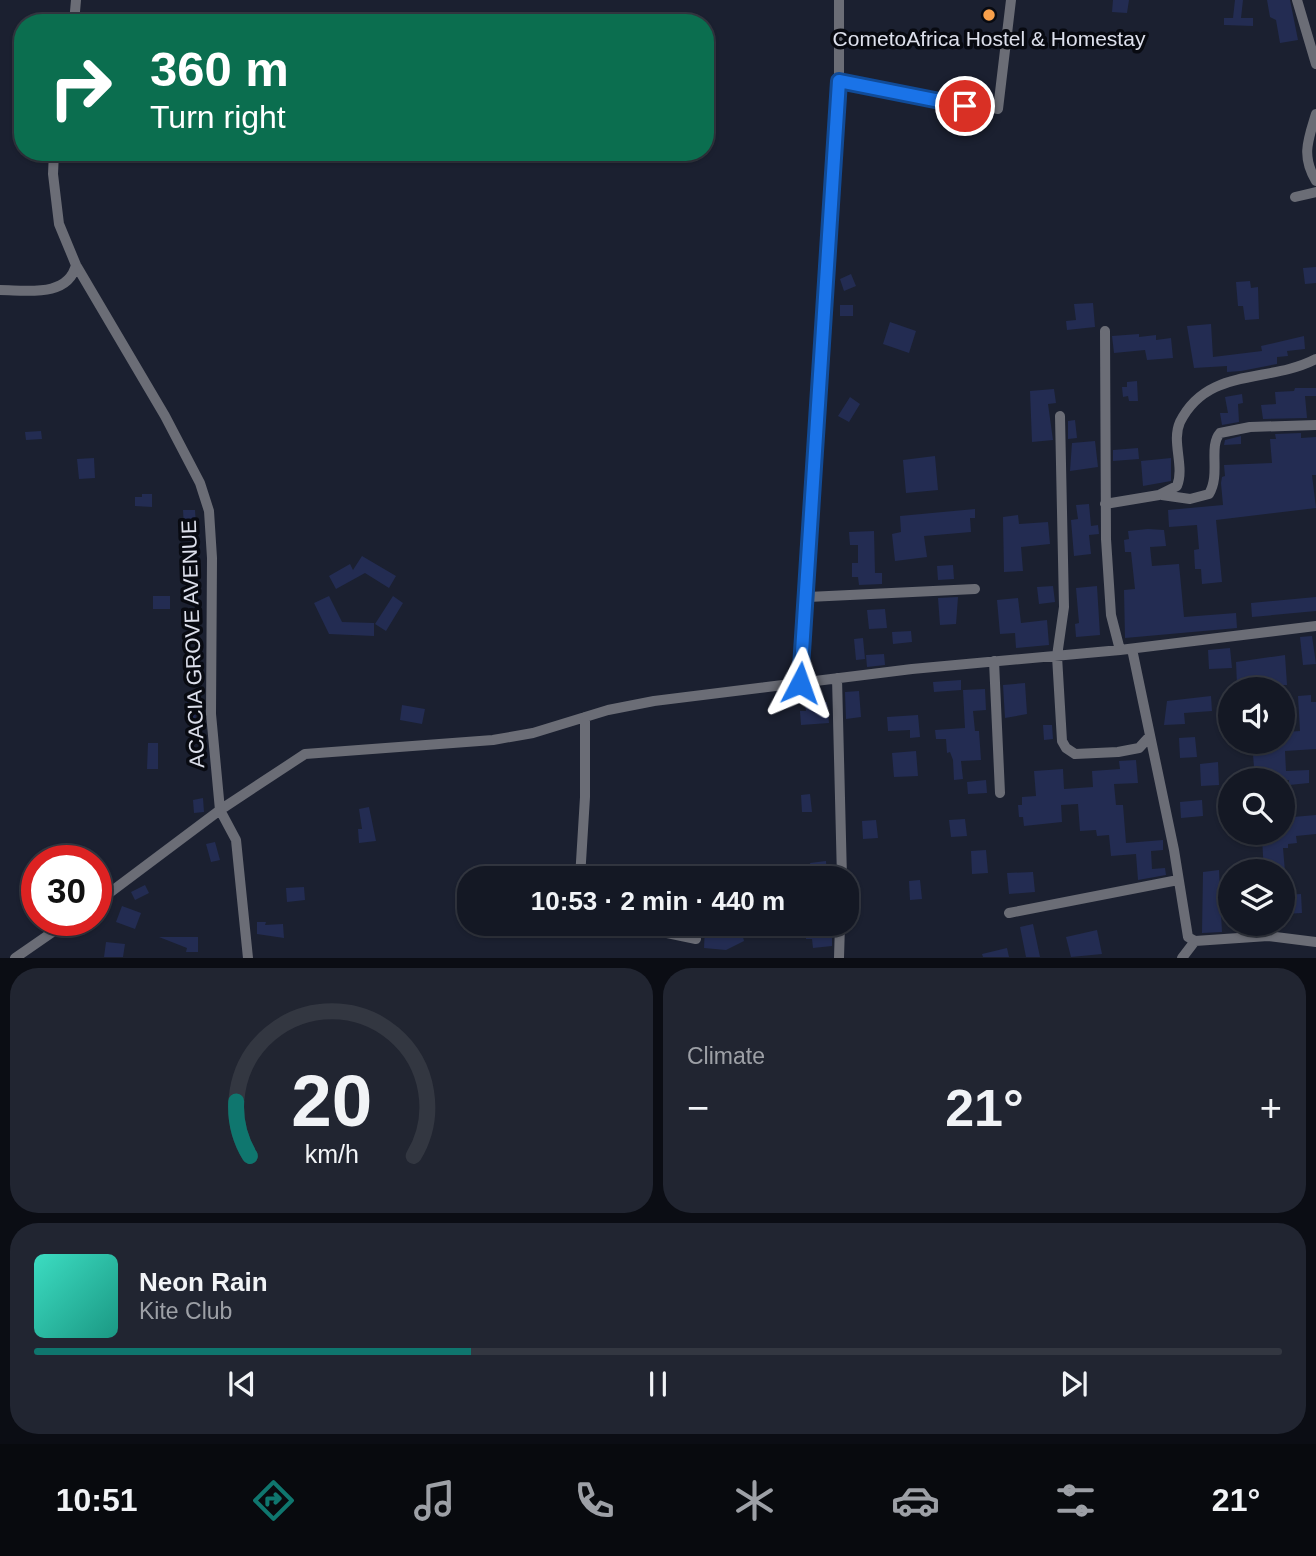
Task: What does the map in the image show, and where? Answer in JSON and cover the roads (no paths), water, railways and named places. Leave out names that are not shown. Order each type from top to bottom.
[{"type":"street","points":[[800,683],[808,597],[839,81],[839,0]]},
{"type":"street","points":[[839,81],[998,109],[1011,0]]},
{"type":"street","points":[[1297,0],[1316,64]]},
{"type":"street","points":[[1316,114],[1306,143],[1307,165],[1316,181]]},
{"type":"street","name":"ACACIA GROVE AVENUE","points":[[54,161],[59,225],[76,265],[165,416],[200,483],[209,510],[212,558],[211,714],[220,810],[236,840],[248,957]]},
{"type":"street","points":[[1296,197],[1316,192]]},
{"type":"street","points":[[0,290],[50,290],[68,281],[76,265]]},
{"type":"street","points":[[1105,331],[1105,504],[1111,615],[1120,650]]},
{"type":"street","points":[[1105,504],[1159,495],[1172,490],[1179,481],[1178,429],[1205,390],[1227,381],[1286,372],[1316,359]]},
{"type":"street","points":[[1060,416],[1064,607],[1057,656],[1062,741],[1070,753],[1133,750],[1139,748],[1150,736]]},
{"type":"street","points":[[1159,495],[1190,499],[1209,494],[1216,475],[1214,441],[1220,433],[1250,427],[1316,425]]},
{"type":"street","points":[[808,597],[975,589]]},
{"type":"street","points":[[112,891],[220,810],[305,754],[493,740],[533,733],[585,717],[654,701],[837,678],[1132,649],[1316,626]]},
{"type":"street","points":[[1132,649],[1178,880],[1184,930],[1188,937],[1195,941],[1258,936],[1316,942]]},
{"type":"street","points":[[994,661],[1000,793]]},
{"type":"street","points":[[837,678],[842,866]]},
{"type":"street","points":[[580,866],[585,717]]},
{"type":"street","points":[[1009,913],[1178,880]]},
{"type":"street","points":[[15,957],[46,936]]},
{"type":"street","points":[[682,936],[696,939]]},
{"type":"street","points":[[839,957],[840,936]]},
{"type":"street","points":[[1182,957],[1195,941]]},
{"type":"place","name":"CometoAfrica Hostel & Homestay","points":[[989,15]]}]
